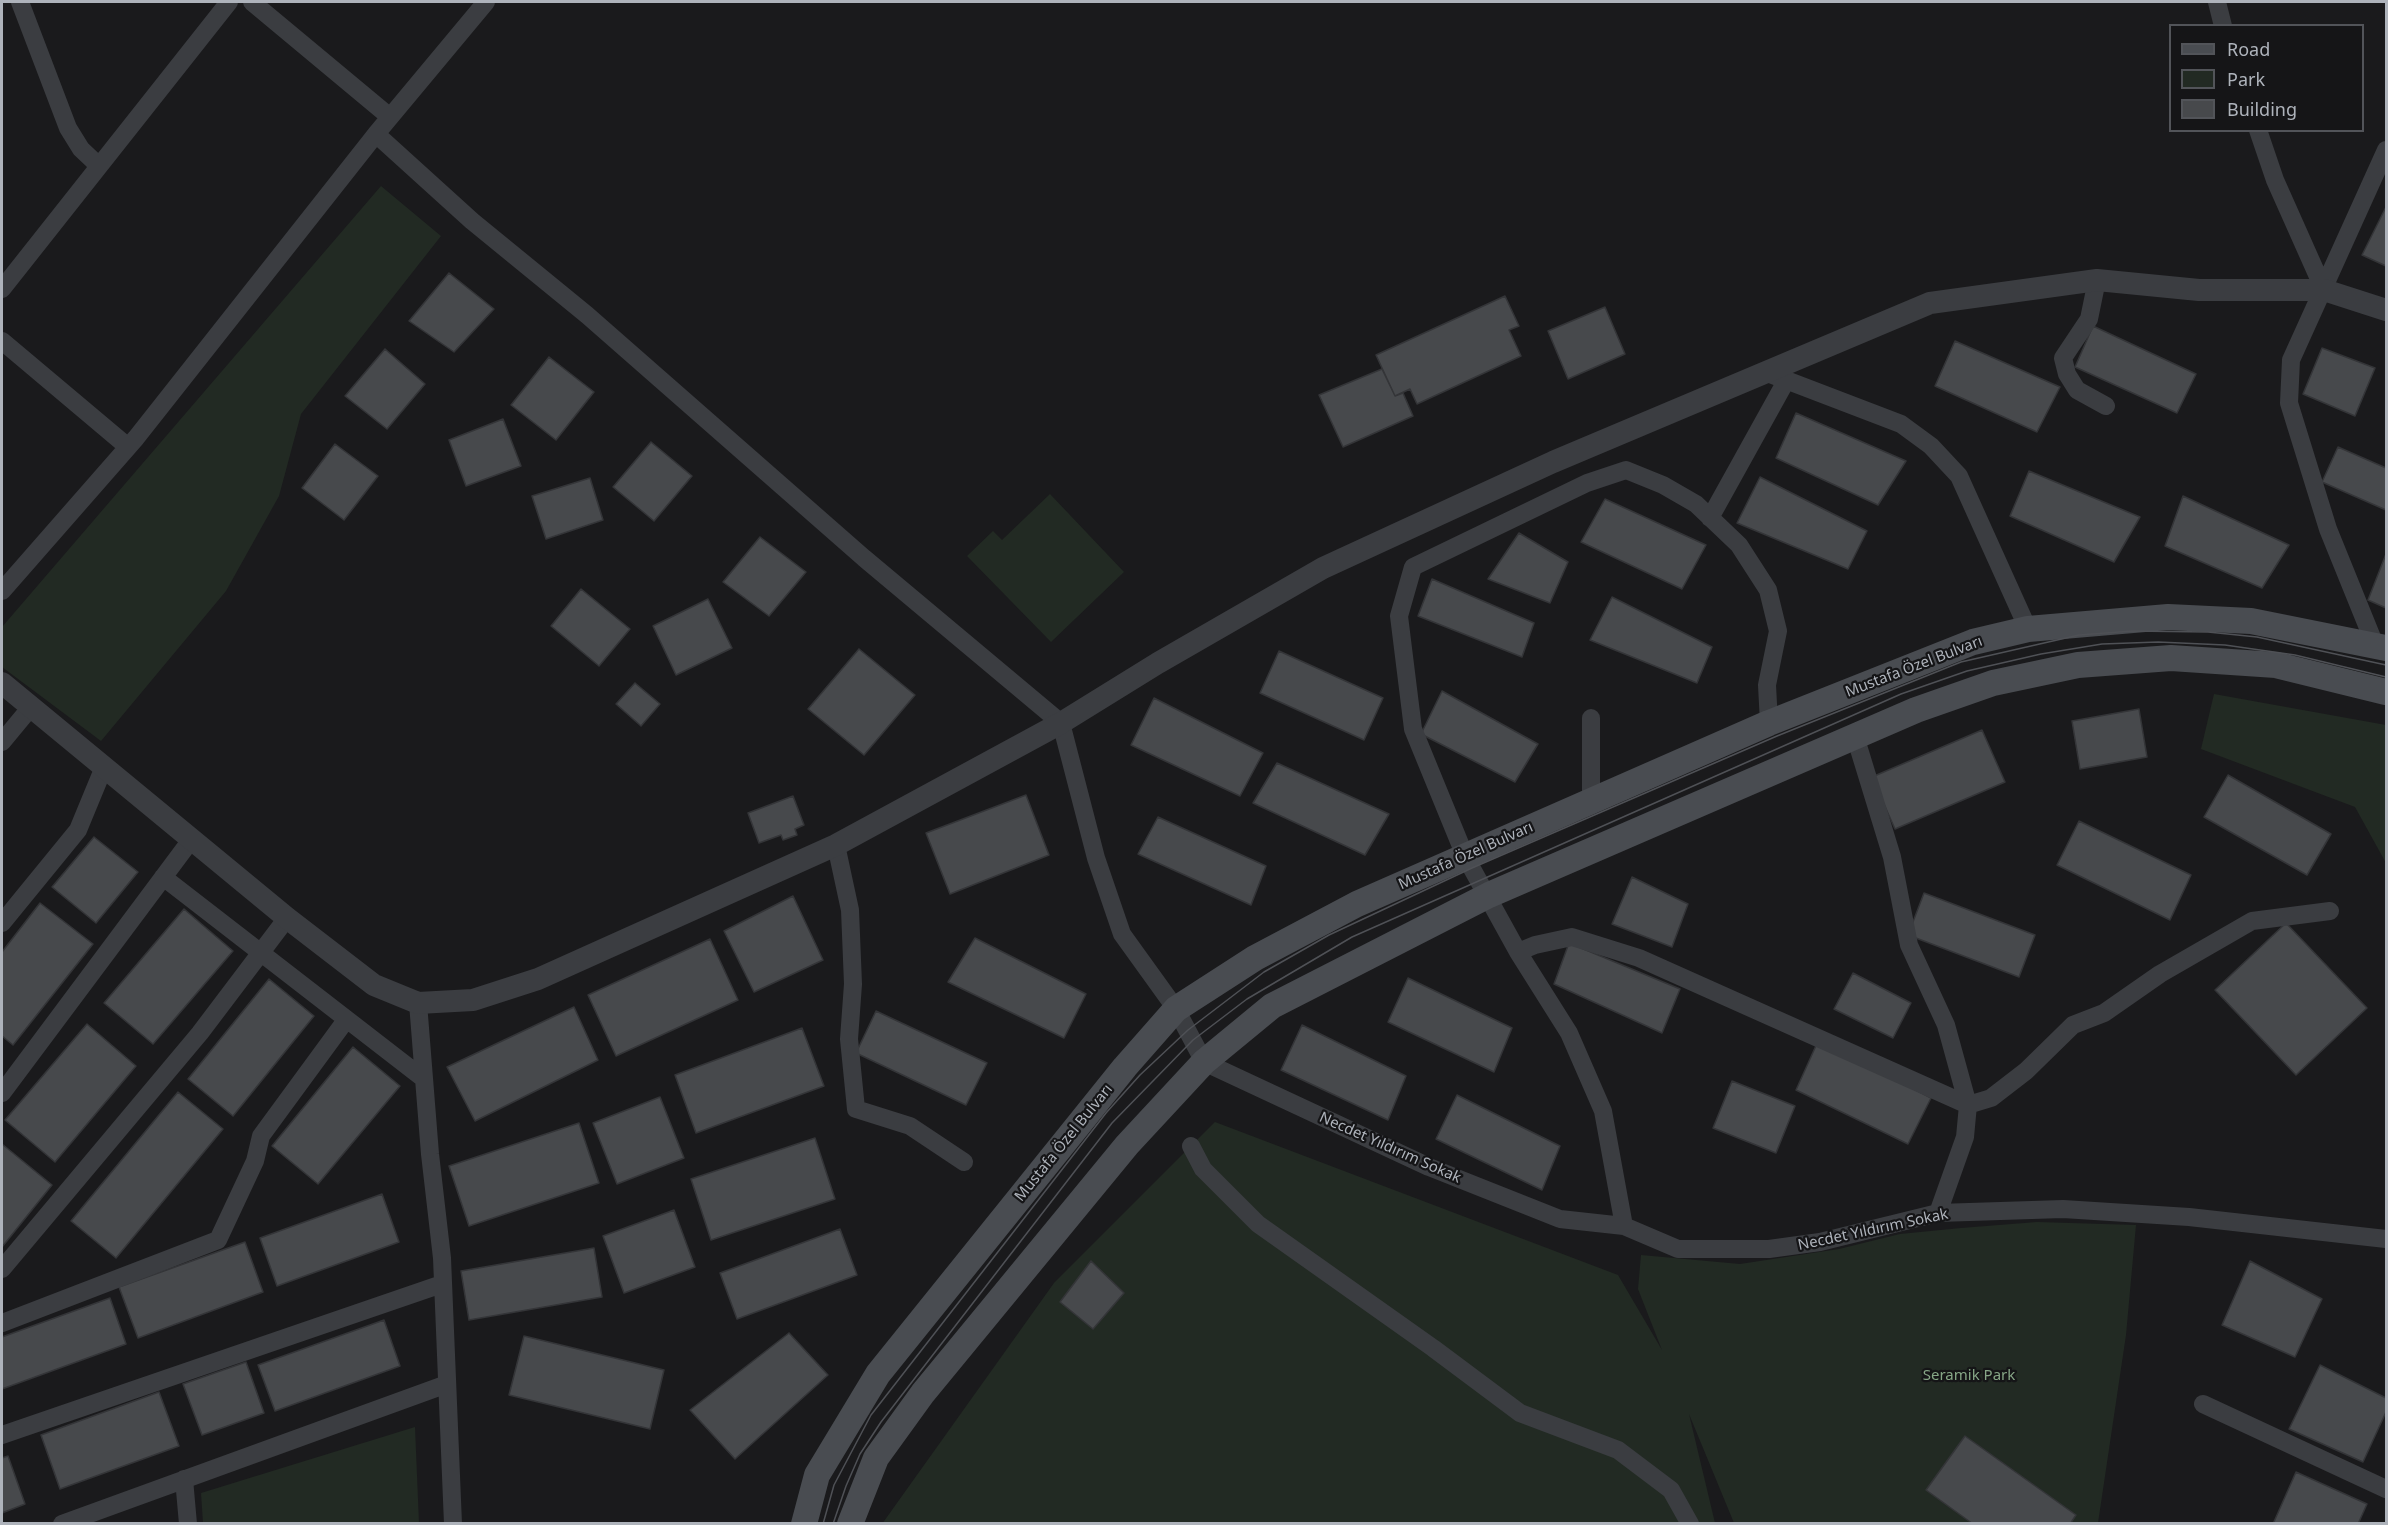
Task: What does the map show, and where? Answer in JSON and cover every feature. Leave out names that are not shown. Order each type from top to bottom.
[{"type":"main road","name":"Mustafa Özel Bulvarı","points":[[804,1524],[817,1475],[878,1374],[1125,1067],[1176,1010],[1255,958],[1326,920],[1465,856],[1769,723],[1973,642],[2028,629],[2168,617],[2239,620],[2381,647]]},
{"type":"main road","points":[[850,1524],[876,1458],[923,1393],[1127,1145],[1204,1062],[1272,1006],[1489,895],[1916,710],[1993,683],[2078,665],[2171,658],[2276,665],[2386,692]]},
{"type":"street","points":[[20,2],[68,128],[81,149],[99,166]]},
{"type":"street","points":[[2,289],[229,2]]},
{"type":"street","points":[[252,2],[390,117]]},
{"type":"street","points":[[2,591],[128,447],[376,134],[486,2]]},
{"type":"street","points":[[2217,2],[2222,24]]},
{"type":"street","points":[[2259,132],[2275,180],[2324,290]]},
{"type":"street","points":[[376,134],[472,221],[587,315],[847,543],[1061,723],[1096,858],[1122,933],[1176,1010],[1204,1062]]},
{"type":"street","points":[[2381,647],[2328,529],[2289,403],[2291,360],[2386,150]]},
{"type":"street","points":[[2097,280],[2088,319],[2063,358],[2067,374],[2077,390],[2106,406]]},
{"type":"street","points":[[2,683],[287,918],[374,985],[418,1004],[473,1000],[538,979],[837,845],[1061,723],[1158,663],[1323,568],[1553,462],[1930,303],[2097,280],[2199,290],[2324,290],[2386,310]]},
{"type":"street","points":[[2,341],[128,447]]},
{"type":"street","points":[[1765,372],[1901,424],[1931,446],[1959,476],[2028,629]]},
{"type":"street","points":[[1710,518],[1786,381]]},
{"type":"street","points":[[1624,1226],[1603,1111],[1569,1033],[1518,952],[1489,895],[1465,856],[1413,729],[1399,616],[1413,567],[1587,483],[1626,470],[1663,485],[1696,504],[1739,545],[1768,590],[1778,631],[1767,685],[1769,723]]},
{"type":"street","points":[[2,742],[31,707]]},
{"type":"street","points":[[1591,718],[1591,802]]},
{"type":"street","points":[[1855,736],[1892,857],[1909,945],[1946,1025],[1968,1105],[1965,1137],[1938,1213]]},
{"type":"street","points":[[2,923],[78,830],[104,767]]},
{"type":"street","points":[[2,1093],[191,840]]},
{"type":"street","points":[[837,845],[850,910],[854,984],[849,1039],[856,1109],[910,1126],[964,1162]]},
{"type":"street","points":[[163,877],[424,1079]]},
{"type":"street","points":[[1518,952],[1534,945],[1572,937],[1639,958],[1968,1105],[1991,1098],[2026,1071],[2073,1024],[2104,1014],[2160,974],[2252,921],[2330,911]]},
{"type":"street","points":[[2,1269],[200,1033],[287,918]]},
{"type":"street","points":[[418,1004],[442,1284],[453,1524]]},
{"type":"street","points":[[2,1323],[218,1240],[255,1161],[261,1136],[346,1020]]},
{"type":"street","name":"Necdet Yıldırım Sokak","points":[[1204,1062],[1429,1167],[1560,1219],[1624,1226],[1678,1249],[1769,1249],[1820,1242],[1938,1213],[2062,1209],[2189,1217],[2386,1239]]},
{"type":"street","points":[[1191,1146],[1203,1169],[1258,1224],[1433,1348],[1520,1413],[1618,1450],[1671,1490],[1690,1524]]},
{"type":"street","points":[[2,1435],[442,1284]]},
{"type":"street","points":[[62,1524],[447,1384]]},
{"type":"street","points":[[2204,1404],[2386,1489]]},
{"type":"street","points":[[184,1479],[188,1524]]},
{"type":"green space","points":[[381,186],[441,236],[301,414],[279,496],[226,591],[101,741],[2,667],[2,627]]},
{"type":"green space","points":[[1050,494],[1124,572],[1051,642],[967,556],[993,531],[1002,540]]},
{"type":"green space","points":[[2214,694],[2386,725],[2386,863],[2355,807],[2201,749]]},
{"type":"green space","name":"Seramik Park","points":[[1215,1122],[1618,1275],[1662,1350],[1638,1289],[1641,1255],[1740,1264],[1839,1249],[1900,1234],[2037,1222],[2136,1225],[2126,1335],[2098,1523],[1734,1523],[1689,1414],[1715,1523],[882,1524],[1054,1283]]},
{"type":"green space","points":[[415,1427],[419,1523],[203,1523],[201,1493]]},
{"type":"building","points":[[2386,207],[2386,266],[2362,255]]},
{"type":"building","points":[[449,273],[494,309],[454,352],[409,321]]},
{"type":"building","points":[[1505,296],[1519,326],[1509,330],[1521,356],[1417,404],[1410,389],[1395,396],[1376,355]]},
{"type":"building","points":[[1605,307],[1625,354],[1568,379],[1548,331]]},
{"type":"building","points":[[2093,326],[2196,374],[2177,413],[2075,367]]},
{"type":"building","points":[[1955,341],[2060,387],[2037,432],[1935,386]]},
{"type":"building","points":[[2322,348],[2375,368],[2355,416],[2303,394]]},
{"type":"building","points":[[385,349],[425,384],[387,429],[345,396]]},
{"type":"building","points":[[549,357],[594,392],[556,440],[511,405]]},
{"type":"building","points":[[1382,369],[1395,396],[1403,393],[1413,416],[1343,447],[1319,395]]},
{"type":"building","points":[[1796,413],[1906,461],[1878,505],[1776,458]]},
{"type":"building","points":[[503,419],[521,466],[466,486],[449,440]]},
{"type":"building","points":[[651,442],[692,476],[654,521],[613,487]]},
{"type":"building","points":[[335,444],[378,476],[344,520],[302,488]]},
{"type":"building","points":[[2338,447],[2386,468],[2386,510],[2322,482]]},
{"type":"building","points":[[2029,471],[2140,517],[2114,562],[2010,516]]},
{"type":"building","points":[[1760,477],[1867,531],[1848,569],[1737,523]]},
{"type":"building","points":[[590,478],[603,520],[546,539],[532,496]]},
{"type":"building","points":[[2183,496],[2289,545],[2262,588],[2165,546]]},
{"type":"building","points":[[1605,499],[1706,545],[1682,589],[1581,542]]},
{"type":"building","points":[[1519,533],[1568,562],[1550,603],[1488,579]]},
{"type":"building","points":[[760,537],[806,572],[769,616],[723,582]]},
{"type":"building","points":[[2386,554],[2386,608],[2368,600]]},
{"type":"building","points":[[1432,579],[1534,623],[1522,657],[1418,616]]},
{"type":"building","points":[[581,589],[630,629],[599,666],[551,626]]},
{"type":"building","points":[[1612,597],[1712,647],[1697,683],[1590,640]]},
{"type":"building","points":[[708,599],[732,648],[676,675],[653,626]]},
{"type":"building","points":[[859,649],[915,695],[864,755],[808,709]]},
{"type":"building","points":[[1279,651],[1383,698],[1364,740],[1260,693]]},
{"type":"building","points":[[635,683],[660,704],[641,726],[616,704]]},
{"type":"building","points":[[1442,691],[1538,744],[1515,782],[1421,734]]},
{"type":"building","points":[[1154,698],[1263,753],[1240,796],[1131,745]]},
{"type":"building","points":[[2139,709],[2147,757],[2080,769],[2072,721]]},
{"type":"building","points":[[1982,730],[2005,782],[1895,829],[1872,777]]},
{"type":"building","points":[[1277,763],[1389,814],[1365,855],[1253,803]]},
{"type":"building","points":[[2228,775],[2331,834],[2307,875],[2204,817]]},
{"type":"building","points":[[1026,795],[1049,855],[950,894],[926,833]]},
{"type":"building","points":[[793,796],[804,825],[795,829],[797,835],[783,840],[781,835],[759,843],[748,813]]},
{"type":"building","points":[[1158,817],[1266,866],[1251,905],[1138,854]]},
{"type":"building","points":[[2079,821],[2191,875],[2170,920],[2057,865]]},
{"type":"building","points":[[94,837],[138,872],[96,923],[52,887]]},
{"type":"building","points":[[1632,877],[1688,904],[1672,947],[1612,924]]},
{"type":"building","points":[[1924,893],[2035,935],[2019,977],[1908,935]]},
{"type":"building","points":[[793,896],[823,960],[754,992],[724,931]]},
{"type":"building","points":[[40,903],[93,944],[13,1045],[2,1036],[2,952]]},
{"type":"building","points":[[184,909],[233,951],[153,1044],[104,1003]]},
{"type":"building","points":[[2286,923],[2367,1008],[2296,1075],[2215,990]]},
{"type":"building","points":[[975,938],[1086,994],[1064,1038],[948,982]]},
{"type":"building","points":[[710,939],[738,1000],[616,1056],[588,995]]},
{"type":"building","points":[[1569,943],[1680,989],[1662,1033],[1554,984]]},
{"type":"building","points":[[1853,973],[1911,1003],[1893,1038],[1834,1009]]},
{"type":"building","points":[[1408,978],[1512,1028],[1494,1072],[1388,1022]]},
{"type":"building","points":[[269,979],[314,1016],[233,1116],[188,1079]]},
{"type":"building","points":[[574,1007],[598,1060],[475,1121],[447,1067]]},
{"type":"building","points":[[876,1011],[987,1063],[966,1105],[856,1053]]},
{"type":"building","points":[[87,1024],[136,1066],[55,1162],[5,1120]]},
{"type":"building","points":[[1302,1025],[1406,1076],[1388,1120],[1281,1070]]},
{"type":"building","points":[[802,1028],[824,1086],[696,1133],[675,1075]]},
{"type":"building","points":[[1819,1039],[1931,1098],[1908,1144],[1796,1090]]},
{"type":"building","points":[[353,1047],[400,1086],[318,1184],[272,1146]]},
{"type":"building","points":[[1732,1081],[1795,1106],[1776,1153],[1713,1128]]},
{"type":"building","points":[[178,1092],[223,1129],[116,1258],[71,1221]]},
{"type":"building","points":[[1457,1095],[1560,1146],[1542,1190],[1436,1139]]},
{"type":"building","points":[[660,1097],[684,1158],[617,1184],[593,1123]]},
{"type":"building","points":[[579,1123],[599,1183],[469,1226],[449,1166]]},
{"type":"building","points":[[815,1138],[835,1199],[711,1240],[691,1179]]},
{"type":"building","points":[[2,1144],[52,1185],[2,1247]]},
{"type":"building","points":[[382,1194],[399,1242],[277,1286],[260,1238]]},
{"type":"building","points":[[674,1210],[695,1267],[624,1293],[603,1236]]},
{"type":"building","points":[[840,1229],[857,1275],[737,1319],[720,1273]]},
{"type":"building","points":[[245,1242],[263,1292],[138,1338],[119,1287]]},
{"type":"building","points":[[594,1248],[602,1297],[469,1320],[461,1271]]},
{"type":"building","points":[[1091,1261],[1124,1293],[1093,1329],[1060,1302]]},
{"type":"building","points":[[2250,1261],[2322,1299],[2295,1357],[2222,1325]]},
{"type":"building","points":[[110,1298],[126,1344],[2,1389],[2,1337]]},
{"type":"building","points":[[384,1320],[400,1366],[275,1411],[258,1365]]},
{"type":"building","points":[[789,1333],[828,1375],[735,1459],[690,1410]]},
{"type":"building","points":[[524,1336],[664,1370],[650,1429],[509,1395]]},
{"type":"building","points":[[246,1362],[264,1413],[202,1435],[183,1384]]},
{"type":"building","points":[[2320,1365],[2386,1398],[2386,1412],[2363,1462],[2289,1429]]},
{"type":"building","points":[[159,1392],[179,1446],[60,1489],[41,1435]]},
{"type":"building","points":[[1965,1436],[2076,1515],[2070,1524],[1973,1524],[1926,1490]]},
{"type":"building","points":[[8,1456],[25,1504],[2,1513],[2,1458]]},
{"type":"building","points":[[2296,1472],[2367,1504],[2358,1524],[2273,1524]]},
{"type":"tram line","points":[[823,1524],[834,1485],[871,1415],[1106,1113],[1140,1075],[1188,1030],[1264,972],[1329,935],[1472,868],[1777,736],[1961,662],[2079,635],[2132,631],[2208,632],[2257,637],[2386,665]]},
{"type":"tram line","points":[[833,1524],[860,1454],[881,1422],[1112,1123],[1193,1040],[1247,999],[1352,937],[1901,694],[1967,671],[2041,654],[2102,644],[2158,642],[2225,645],[2295,655],[2386,677]]}]
